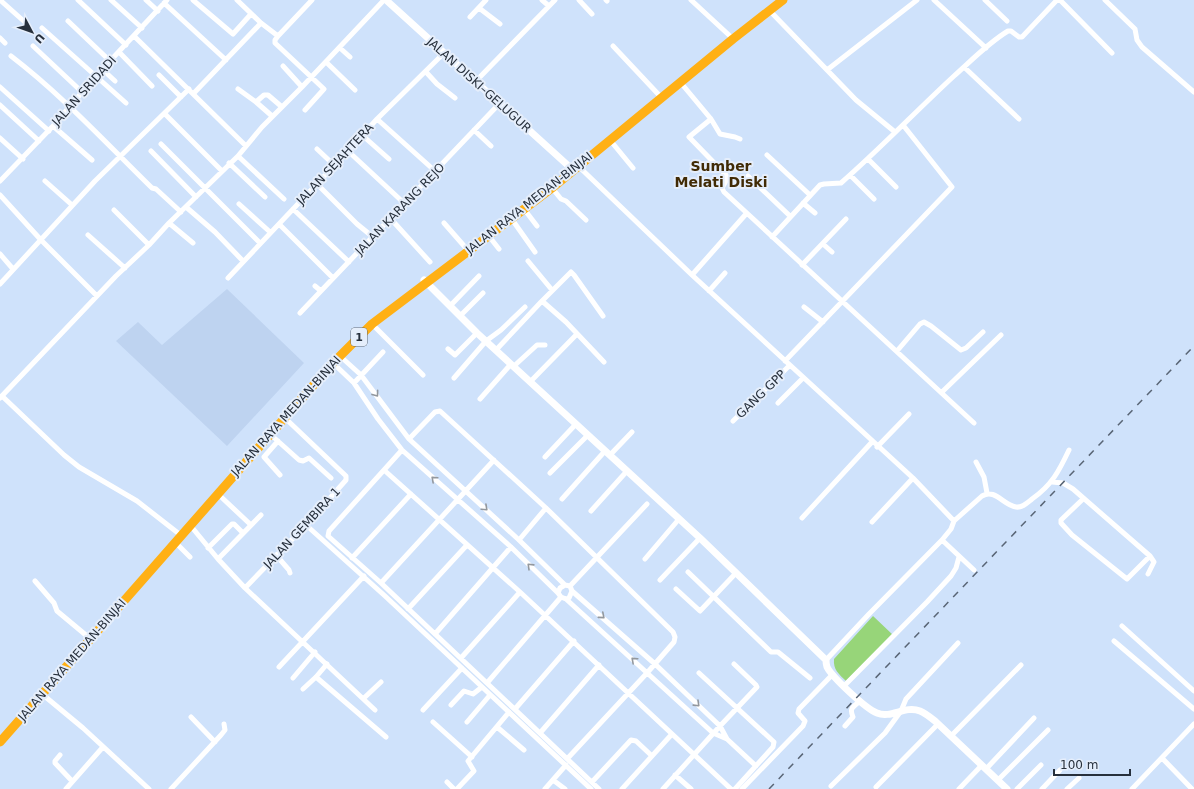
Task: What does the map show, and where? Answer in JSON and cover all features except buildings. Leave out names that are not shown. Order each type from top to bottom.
[{"type":"highway","name":"JALAN RAYA MEDAN-BINJAI","points":[[0,736],[256,442],[329,360],[369,321],[552,188],[574,167],[659,95],[776,0]]},
{"type":"highway","name":"JALAN RAYA MEDAN-BINJAI","points":[[0,742],[333,363],[372,324],[465,248],[610,140],[783,0]]},
{"type":"main road","name":"JALAN DISKI–GELUGUR","points":[[385,0],[476,81],[499,104],[574,167]]},
{"type":"main road","points":[[425,281],[477,333],[700,538],[826,660],[827,667],[860,701],[877,713],[886,715],[901,711],[917,710],[925,713],[1007,789]]},
{"type":"street","points":[[0,0],[27,24]]},
{"type":"street","points":[[78,0],[126,45]]},
{"type":"street","points":[[111,0],[142,28]]},
{"type":"street","points":[[146,0],[158,11]]},
{"type":"street","points":[[193,0],[233,34],[251,14]]},
{"type":"street","points":[[237,0],[261,23],[278,36]]},
{"type":"street","points":[[305,110],[324,89],[275,42],[275,40],[312,0]]},
{"type":"street","points":[[178,533],[137,501],[79,467],[58,450],[1,397],[204,187],[238,156],[272,116],[340,48],[385,0]]},
{"type":"street","points":[[470,17],[486,0]]},
{"type":"street","points":[[542,0],[549,6]]},
{"type":"street","points":[[476,81],[555,0]]},
{"type":"street","points":[[579,0],[592,14]]},
{"type":"street","points":[[691,0],[730,36]]},
{"type":"street","points":[[827,70],[917,0]]},
{"type":"street","points":[[934,0],[986,48]]},
{"type":"street","points":[[985,0],[1007,21]]},
{"type":"street","points":[[772,237],[790,216],[822,184],[839,184],[903,126],[964,66],[1008,31],[1011,31],[1019,38],[1022,37],[1058,0],[1112,53]]},
{"type":"street","points":[[1105,0],[1135,30],[1137,40],[1142,46],[1194,92]]},
{"type":"street","points":[[166,2],[226,60]]},
{"type":"street","name":"JALAN SRIDADI","points":[[0,181],[23,159],[102,69],[166,2]]},
{"type":"street","points":[[479,8],[500,24]]},
{"type":"street","points":[[770,11],[856,100],[895,132]]},
{"type":"street","points":[[68,21],[110,61]]},
{"type":"street","points":[[0,284],[72,205],[120,156],[181,97],[191,91],[226,60],[261,23]]},
{"type":"street","points":[[42,28],[126,103]]},
{"type":"street","points":[[134,36],[246,146]]},
{"type":"street","points":[[0,38],[5,43]]},
{"type":"street","points":[[33,46],[82,92]]},
{"type":"street","points":[[613,46],[659,95]]},
{"type":"street","points":[[340,48],[350,57]]},
{"type":"street","points":[[119,52],[152,86]]},
{"type":"street","name":"JALAN SEJAHTERA","points":[[228,278],[377,119],[444,53]]},
{"type":"street","points":[[11,56],[28,69],[70,107],[152,188],[156,188],[181,212]]},
{"type":"street","points":[[326,62],[355,90]]},
{"type":"street","points":[[283,66],[302,87]]},
{"type":"street","points":[[964,66],[1018,119]]},
{"type":"street","points":[[102,69],[115,81]]},
{"type":"street","points":[[426,72],[437,84],[455,98]]},
{"type":"street","points":[[159,75],[181,97]]},
{"type":"street","points":[[681,83],[720,134],[735,137],[740,140]]},
{"type":"street","points":[[0,87],[48,131]]},
{"type":"street","points":[[238,89],[272,116]]},
{"type":"street","points":[[256,102],[268,95],[282,107]]},
{"type":"street","name":"JALAN KARANG REJO","points":[[300,313],[499,104]]},
{"type":"street","points":[[0,105],[39,141]]},
{"type":"street","points":[[165,114],[222,171]]},
{"type":"street","points":[[377,119],[435,171]]},
{"type":"street","points":[[710,119],[689,137],[725,174],[727,179],[722,188],[723,191],[746,214],[942,392],[974,423]]},
{"type":"street","points":[[53,126],[92,160]]},
{"type":"street","points":[[785,361],[952,187],[903,126]]},
{"type":"street","points":[[474,130],[491,146]]},
{"type":"street","points":[[362,135],[389,159]]},
{"type":"street","points":[[0,138],[23,159]]},
{"type":"street","points":[[610,140],[633,168]]},
{"type":"street","points":[[161,144],[260,243]]},
{"type":"street","points":[[317,149],[334,165]]},
{"type":"street","points":[[151,151],[196,197]]},
{"type":"street","points":[[348,151],[405,204]]},
{"type":"street","points":[[767,155],[810,195]]},
{"type":"street","points":[[238,156],[284,200]]},
{"type":"street","points":[[868,159],[896,187]]},
{"type":"street","points":[[229,163],[265,197]]},
{"type":"street","points":[[574,167],[789,366],[913,478],[954,521]]},
{"type":"street","points":[[850,174],[874,199]]},
{"type":"street","points":[[748,176],[790,216]]},
{"type":"street","points":[[45,181],[72,205]]},
{"type":"street","points":[[317,184],[357,224],[373,237]]},
{"type":"street","points":[[552,188],[561,199],[566,201],[586,220]]},
{"type":"street","points":[[0,195],[41,240],[97,296]]},
{"type":"street","points":[[803,203],[815,213]]},
{"type":"street","points":[[240,204],[270,232]]},
{"type":"street","points":[[186,207],[215,232],[243,261]]},
{"type":"street","points":[[293,209],[349,262]]},
{"type":"street","points":[[524,209],[537,226]]},
{"type":"street","points":[[114,210],[149,245]]},
{"type":"street","points":[[692,275],[746,214]]},
{"type":"street","points":[[390,218],[430,262]]},
{"type":"street","points":[[511,218],[535,252]]},
{"type":"street","points":[[802,265],[846,219]]},
{"type":"street","points":[[169,223],[193,243]]},
{"type":"street","points":[[444,223],[465,248]]},
{"type":"street","points":[[279,224],[333,278]]},
{"type":"street","points":[[88,235],[125,268]]},
{"type":"street","points":[[488,235],[499,249]]},
{"type":"street","points":[[823,244],[832,252]]},
{"type":"street","points":[[0,254],[13,269]]},
{"type":"street","points":[[528,261],[552,290]]},
{"type":"street","points":[[496,350],[552,290],[572,272],[603,316]]},
{"type":"street","points":[[709,291],[725,273]]},
{"type":"street","points":[[450,306],[479,276]]},
{"type":"street","points":[[315,286],[321,291]]},
{"type":"street","points":[[460,316],[483,293]]},
{"type":"street","points":[[542,301],[554,310],[604,362]]},
{"type":"street","points":[[454,378],[486,341],[501,330],[526,307]]},
{"type":"street","points":[[804,307],[823,322]]},
{"type":"street","points":[[897,351],[920,324],[924,322],[961,350],[966,348],[983,332]]},
{"type":"street","points":[[372,324],[423,375]]},
{"type":"street","points":[[448,349],[456,355],[477,333]]},
{"type":"street","points":[[530,382],[577,334]]},
{"type":"street","points":[[942,392],[1001,335]]},
{"type":"street","points":[[480,399],[512,365],[537,345],[546,345]]},
{"type":"street","points":[[354,383],[383,352]]},
{"type":"street","points":[[340,356],[361,375],[410,439],[569,587],[655,664],[720,726],[727,739],[756,766]]},
{"type":"street","points":[[333,363],[354,383],[378,419],[402,450],[511,547],[712,734],[727,739]]},
{"type":"street","name":"GANG GPP","points":[[733,421],[789,366]]},
{"type":"street","points":[[778,403],[803,378]]},
{"type":"street","points":[[410,439],[435,412],[439,411],[597,556],[673,632],[675,637],[674,642],[629,693],[567,759]]},
{"type":"street","points":[[877,446],[909,414]]},
{"type":"street","name":"JALAN GEMBIRA 1","points":[[246,588],[346,482],[346,477],[285,418]]},
{"type":"street","points":[[545,457],[576,424]]},
{"type":"street","points":[[562,499],[608,453],[632,432]]},
{"type":"street","points":[[270,434],[299,460],[302,461],[309,458],[331,478]]},
{"type":"street","points":[[550,473],[588,435]]},
{"type":"street","points":[[278,441],[264,457],[280,475]]},
{"type":"street","points":[[802,518],[872,442]]},
{"type":"street","points":[[402,450],[328,533],[329,536],[408,608],[599,789]]},
{"type":"street","points":[[826,660],[942,540],[951,529],[954,521],[987,493],[992,493],[1010,505],[1018,507],[1027,503],[1040,494],[1052,482],[1069,450]]},
{"type":"street","points":[[381,583],[439,518],[494,460]]},
{"type":"street","points":[[976,462],[984,477],[987,493]]},
{"type":"street","points":[[384,470],[520,592],[731,789]]},
{"type":"street","points":[[591,511],[627,471]]},
{"type":"street","points":[[872,522],[913,478]]},
{"type":"street","points":[[1052,482],[1063,483],[1073,489],[1150,556],[1154,562],[1148,574]]},
{"type":"street","points":[[218,494],[251,525]]},
{"type":"street","points":[[352,558],[411,494]]},
{"type":"street","points":[[1083,499],[1061,520],[1061,523],[1072,535],[1127,579],[1150,556]]},
{"type":"street","points":[[562,596],[560,588],[569,587],[647,504]]},
{"type":"street","points":[[519,540],[546,508]]},
{"type":"street","points":[[218,558],[261,515]]},
{"type":"street","points":[[645,559],[679,519]]},
{"type":"street","points":[[208,548],[232,524],[234,524],[243,533]]},
{"type":"street","points":[[190,525],[208,548],[246,588],[375,710]]},
{"type":"street","points":[[306,525],[364,576],[591,789]]},
{"type":"street","points":[[660,580],[700,538]]},
{"type":"street","points":[[942,540],[974,570]]},
{"type":"street","points":[[175,542],[190,557]]},
{"type":"street","points":[[408,608],[467,544]]},
{"type":"street","points":[[435,634],[511,547]]},
{"type":"street","points":[[276,555],[290,570],[290,573]]},
{"type":"street","points":[[844,686],[951,576],[956,568],[959,557]]},
{"type":"street","points":[[688,572],[771,652],[778,652],[810,678]]},
{"type":"street","points":[[676,589],[700,611],[736,573]]},
{"type":"street","points":[[279,667],[364,576]]},
{"type":"street","points":[[35,581],[54,603],[57,611],[87,636]]},
{"type":"street","points":[[487,683],[562,596],[571,596],[569,587]]},
{"type":"street","points":[[461,658],[520,592]]},
{"type":"street","points":[[1122,626],[1194,691]]},
{"type":"street","points":[[1114,640],[1194,709]]},
{"type":"street","points":[[515,709],[574,642]]},
{"type":"street","points":[[831,786],[885,733],[901,711],[906,699],[958,643]]},
{"type":"street","points":[[293,678],[314,652]]},
{"type":"street","points":[[303,689],[327,664]]},
{"type":"street","points":[[663,789],[757,686],[734,664]]},
{"type":"street","points":[[540,733],[599,665]]},
{"type":"street","points":[[951,736],[1021,665]]},
{"type":"street","points":[[423,710],[462,668]]},
{"type":"street","points":[[699,673],[774,742],[773,747],[735,789]]},
{"type":"street","points":[[742,789],[803,726],[805,722],[798,713],[799,709],[833,674]]},
{"type":"street","points":[[316,677],[386,737]]},
{"type":"street","points":[[364,698],[381,682]]},
{"type":"street","points":[[451,705],[464,691],[473,694],[482,687]]},
{"type":"street","points":[[42,694],[149,789]]},
{"type":"street","points":[[467,722],[490,695]]},
{"type":"street","points":[[845,726],[853,717],[851,711],[860,701]]},
{"type":"street","points":[[447,782],[455,789],[474,771],[468,762],[509,712]]},
{"type":"street","points":[[191,717],[216,742]]},
{"type":"street","points":[[959,789],[984,767],[1034,718]]},
{"type":"street","points":[[433,722],[472,757]]},
{"type":"street","points":[[171,789],[216,742],[224,732],[224,724]]},
{"type":"street","points":[[876,787],[938,724]]},
{"type":"street","points":[[1132,789],[1194,724]]},
{"type":"street","points":[[497,727],[524,750]]},
{"type":"street","points":[[998,780],[1048,730]]},
{"type":"street","points":[[622,789],[672,734]]},
{"type":"street","points":[[592,782],[631,740],[636,741],[652,756]]},
{"type":"street","points":[[66,789],[103,748]]},
{"type":"street","points":[[60,755],[55,763],[72,782]]},
{"type":"street","points":[[1162,758],[1192,789]]},
{"type":"street","points":[[545,789],[566,765]]},
{"type":"street","points":[[1017,789],[1040,765]]},
{"type":"street","points":[[1042,789],[1060,770]]},
{"type":"street","points":[[675,775],[691,789]]},
{"type":"street","points":[[1067,789],[1079,778]]},
{"type":"street","points":[[553,780],[565,789]]},
{"type":"shaded area","points":[[227,289],[304,363],[227,446],[116,341],[138,322],[162,345]]},
{"type":"green space","points":[[873,616],[893,635],[846,681],[834,666],[834,659]]},
{"type":"railway","points":[[769,789],[1194,346]]},
{"type":"district","name":"Sumber Melati Diski","points":[[721,174]]}]
